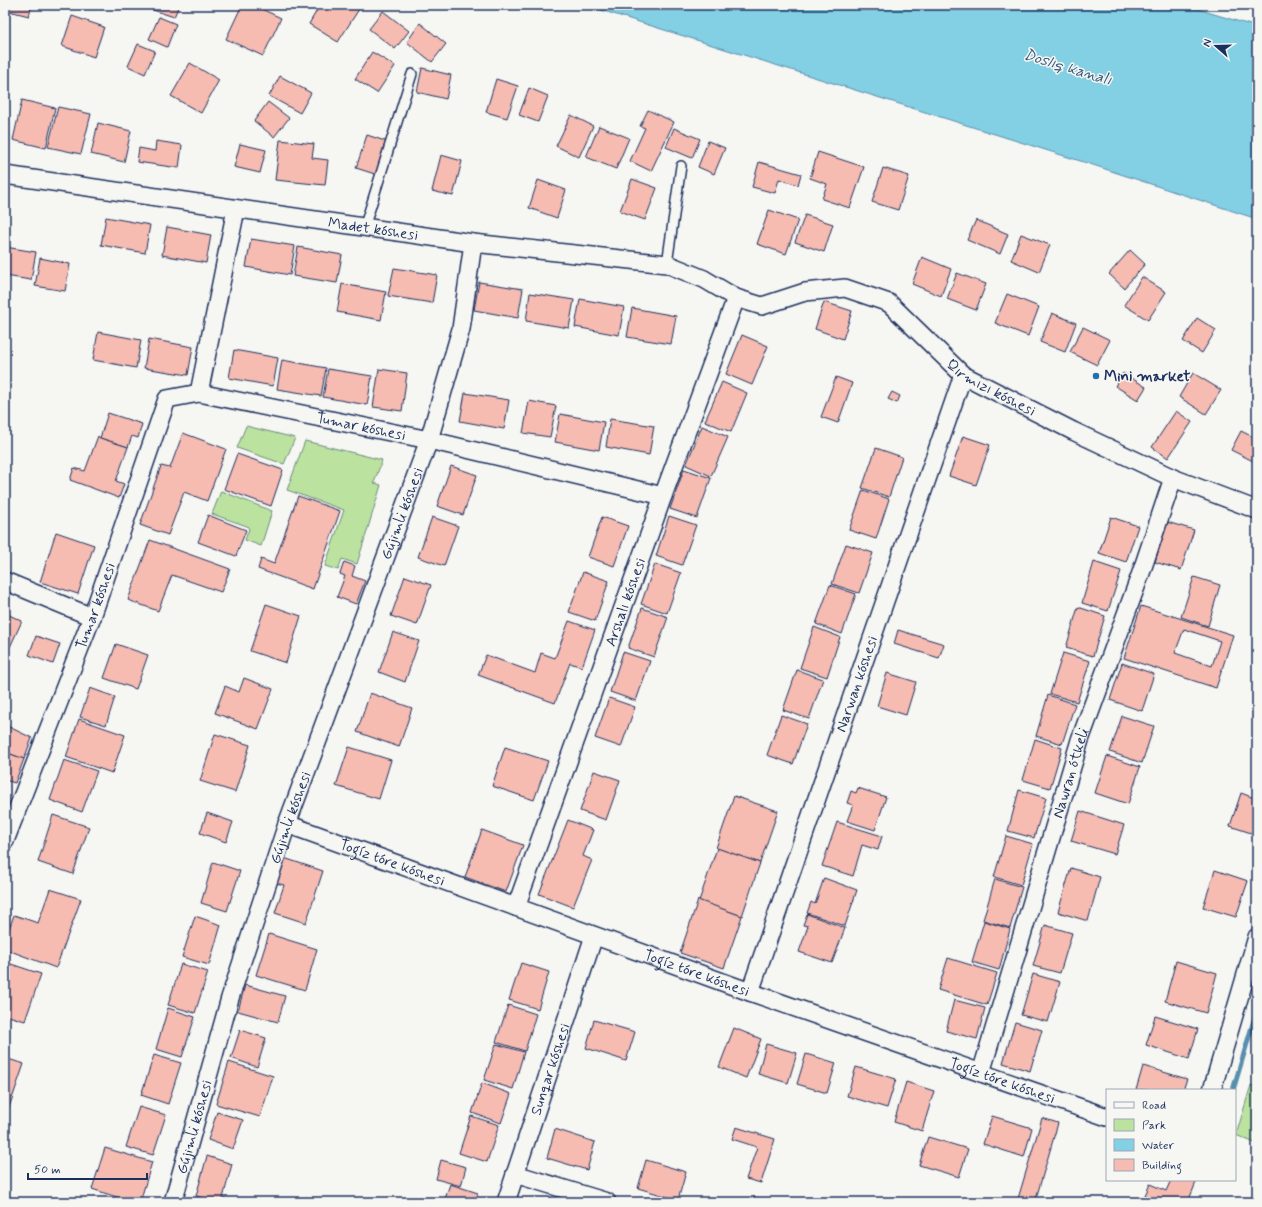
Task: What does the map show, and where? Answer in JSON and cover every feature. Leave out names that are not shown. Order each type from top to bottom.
[{"type":"street","name":"Madet kóshesi","points":[[5,175],[473,244],[667,264],[704,279],[736,298]]},
{"type":"street","points":[[199,393],[236,209]]},
{"type":"street","name":"Gújimli kóshesi","points":[[173,1202],[230,998],[287,824],[430,440],[461,329],[473,244]]},
{"type":"street","name":"Qırmızı kóshesi","points":[[736,298],[762,306],[805,292],[845,288],[882,300],[889,303],[963,375],[1073,431],[1173,478],[1257,510]]},
{"type":"street","name":"Arshalı kóshesi","points":[[516,907],[663,496],[736,298]]},
{"type":"street","name":"Narwan kóshesi","points":[[750,992],[963,375]]},
{"type":"street","name":"Tumar kóshesi","points":[[5,841],[92,617],[167,399],[199,393],[430,440]]},
{"type":"street","points":[[430,440],[663,496]]},
{"type":"street","name":"Nawran ótkeli","points":[[981,1073],[1080,740],[1141,573],[1173,478]]},
{"type":"street","points":[[5,580],[92,617]]},
{"type":"street","name":"Toǵız tóre kóshesi","points":[[287,824],[750,992],[1106,1118]]},
{"type":"street","name":"Sunqar kóshesi","points":[[506,1202],[594,936]]},
{"type":"street","points":[[1212,1089],[1257,937]]},
{"type":"street","points":[[515,1174],[607,1202]]},
{"type":"lane","points":[[364,228],[412,74]]},
{"type":"lane","points":[[667,264],[681,166]]},
{"type":"green space","points":[[246,426],[295,438],[284,464],[237,448]]},
{"type":"green space","points":[[305,441],[382,460],[374,483],[381,485],[357,564],[342,559],[338,570],[325,566],[344,510],[287,490]]},
{"type":"green space","points":[[221,491],[272,511],[261,546],[245,540],[249,529],[247,526],[212,514]]},
{"type":"green space","points":[[1251,1085],[1257,1087],[1257,1144],[1236,1135]]},
{"type":"water","name":"Doslıq kanalı","points":[[585,5],[1184,5],[1257,27],[1257,219],[1090,164]]},
{"type":"building","points":[[5,5],[32,5],[29,16],[5,10]]},
{"type":"building","points":[[154,5],[179,5],[174,17],[153,10]]},
{"type":"building","points":[[242,5],[253,5],[281,18],[263,56],[226,39]]},
{"type":"building","points":[[320,5],[353,5],[359,9],[338,42],[309,24]]},
{"type":"building","points":[[383,11],[409,31],[395,49],[369,29]]},
{"type":"building","points":[[72,16],[104,27],[94,57],[62,46]]},
{"type":"building","points":[[159,17],[176,24],[167,47],[149,39]]},
{"type":"building","points":[[420,23],[446,44],[432,62],[407,42]]},
{"type":"building","points":[[138,44],[155,51],[145,74],[128,66]]},
{"type":"building","points":[[372,52],[395,66],[377,93],[355,79]]},
{"type":"building","points":[[190,63],[219,80],[201,113],[171,96]]},
{"type":"building","points":[[422,68],[451,75],[446,99],[417,92]]},
{"type":"building","points":[[280,76],[311,93],[300,113],[269,96]]},
{"type":"building","points":[[496,79],[518,86],[507,118],[486,112]]},
{"type":"building","points":[[529,88],[548,96],[538,122],[519,115]]},
{"type":"building","points":[[22,100],[55,108],[46,148],[13,140]]},
{"type":"building","points":[[268,102],[289,118],[274,137],[254,121]]},
{"type":"building","points":[[58,107],[91,114],[81,154],[48,147]]},
{"type":"building","points":[[648,110],[674,122],[651,171],[630,161],[645,128],[640,126]]},
{"type":"building","points":[[571,115],[593,126],[579,157],[556,146]]},
{"type":"building","points":[[98,123],[131,131],[124,162],[91,154]]},
{"type":"building","points":[[599,126],[629,138],[616,169],[586,157]]},
{"type":"building","points":[[674,128],[700,139],[692,158],[666,147]]},
{"type":"building","points":[[367,135],[388,142],[378,175],[356,168]]},
{"type":"building","points":[[280,140],[314,144],[312,158],[328,160],[325,185],[275,180]]},
{"type":"building","points":[[156,141],[182,145],[179,168],[137,162],[139,148],[155,151]]},
{"type":"building","points":[[708,141],[725,148],[714,174],[698,167]]},
{"type":"building","points":[[240,144],[266,150],[260,173],[234,167]]},
{"type":"building","points":[[818,152],[864,167],[850,208],[822,199],[827,184],[810,178]]},
{"type":"building","points":[[441,155],[462,161],[453,196],[432,191]]},
{"type":"building","points":[[759,162],[801,174],[798,185],[779,179],[775,193],[752,187]]},
{"type":"building","points":[[883,168],[909,176],[898,210],[872,202]]},
{"type":"building","points":[[632,179],[657,188],[645,220],[620,211]]},
{"type":"building","points":[[538,180],[566,190],[557,218],[529,208]]},
{"type":"building","points":[[769,210],[798,220],[786,254],[757,244]]},
{"type":"building","points":[[805,215],[833,224],[824,252],[795,242]]},
{"type":"building","points":[[106,217],[150,225],[145,253],[101,245]]},
{"type":"building","points":[[976,220],[1008,234],[1000,254],[967,240]]},
{"type":"building","points":[[167,227],[211,235],[206,263],[162,255]]},
{"type":"building","points":[[1021,234],[1050,245],[1039,272],[1011,260]]},
{"type":"building","points":[[251,239],[295,246],[290,275],[246,267]]},
{"type":"building","points":[[5,247],[36,252],[31,280],[5,276]]},
{"type":"building","points":[[298,247],[342,255],[337,283],[293,276]]},
{"type":"building","points":[[1130,250],[1145,264],[1124,288],[1109,274]]},
{"type":"building","points":[[922,257],[951,269],[941,296],[912,284]]},
{"type":"building","points":[[40,258],[70,264],[65,291],[35,286]]},
{"type":"building","points":[[394,268],[437,275],[432,303],[388,296]]},
{"type":"building","points":[[957,273],[986,284],[976,310],[947,299]]},
{"type":"building","points":[[1142,277],[1166,292],[1148,320],[1124,305]]},
{"type":"building","points":[[479,282],[523,289],[518,318],[474,310]]},
{"type":"building","points":[[342,284],[386,292],[381,320],[337,312]]},
{"type":"building","points":[[530,293],[574,300],[569,328],[526,321]]},
{"type":"building","points":[[1007,294],[1039,307],[1028,336],[995,323]]},
{"type":"building","points":[[580,299],[624,307],[619,335],[575,327]]},
{"type":"building","points":[[824,302],[852,311],[843,339],[815,329]]},
{"type":"building","points":[[632,308],[676,316],[671,344],[627,337]]},
{"type":"building","points":[[1052,313],[1076,323],[1065,352],[1040,342]]},
{"type":"building","points":[[1197,318],[1216,330],[1202,353],[1183,341]]},
{"type":"building","points":[[1083,327],[1110,340],[1097,365],[1070,352]]},
{"type":"building","points":[[98,332],[141,340],[136,368],[93,360]]},
{"type":"building","points":[[742,335],[768,346],[752,385],[726,374]]},
{"type":"building","points":[[149,339],[193,347],[188,375],[144,368]]},
{"type":"building","points":[[234,350],[278,358],[273,386],[229,378]]},
{"type":"building","points":[[282,360],[326,368],[321,396],[277,389]]},
{"type":"building","points":[[328,369],[372,376],[367,405],[323,397]]},
{"type":"building","points":[[379,369],[407,373],[402,411],[373,407]]},
{"type":"building","points":[[1123,373],[1146,387],[1138,400],[1115,386]]},
{"type":"building","points":[[1193,373],[1221,390],[1206,414],[1179,397]]},
{"type":"building","points":[[836,377],[852,383],[838,423],[821,417]]},
{"type":"building","points":[[722,382],[747,393],[731,432],[705,421]]},
{"type":"building","points":[[892,392],[900,396],[897,403],[888,399]]},
{"type":"building","points":[[465,393],[509,400],[504,429],[460,421]]},
{"type":"building","points":[[529,401],[556,406],[550,437],[523,433]]},
{"type":"building","points":[[1176,411],[1192,422],[1168,458],[1152,447]]},
{"type":"building","points":[[108,413],[142,424],[138,438],[132,436],[128,447],[100,438]]},
{"type":"building","points":[[560,414],[604,422],[599,450],[555,442]]},
{"type":"building","points":[[610,419],[654,426],[649,455],[606,447]]},
{"type":"building","points":[[702,426],[728,437],[711,476],[686,465]]},
{"type":"building","points":[[1241,431],[1257,439],[1254,446],[1257,447],[1257,463],[1231,450]]},
{"type":"building","points":[[183,433],[226,449],[207,501],[184,492],[168,535],[140,525],[161,466],[170,468]]},
{"type":"building","points":[[98,436],[128,447],[116,481],[124,484],[119,498],[70,480],[74,468],[85,471]]},
{"type":"building","points":[[963,436],[990,445],[976,485],[949,476]]},
{"type":"building","points":[[876,448],[902,457],[889,497],[862,488]]},
{"type":"building","points":[[237,454],[283,470],[271,506],[224,489]]},
{"type":"building","points":[[451,466],[477,475],[463,515],[437,506]]},
{"type":"building","points":[[684,469],[711,478],[697,518],[670,509]]},
{"type":"building","points":[[863,490],[889,499],[876,539],[849,530]]},
{"type":"building","points":[[298,496],[340,511],[313,589],[258,569],[261,559],[274,564]]},
{"type":"building","points":[[208,515],[246,530],[236,556],[198,542]]},
{"type":"building","points":[[669,516],[696,525],[682,565],[656,556]]},
{"type":"building","points":[[432,517],[458,526],[444,566],[418,557]]},
{"type":"building","points":[[602,517],[628,526],[614,566],[588,557]]},
{"type":"building","points":[[1111,517],[1138,526],[1126,562],[1099,553]]},
{"type":"building","points":[[1167,522],[1194,530],[1181,570],[1155,562]]},
{"type":"building","points":[[56,532],[94,545],[78,594],[40,582]]},
{"type":"building","points":[[150,540],[230,569],[221,592],[172,575],[158,611],[128,600]]},
{"type":"building","points":[[846,544],[873,553],[859,593],[832,584]]},
{"type":"building","points":[[344,562],[355,566],[352,576],[365,581],[356,604],[337,597],[345,576],[340,574]]},
{"type":"building","points":[[1094,562],[1121,571],[1108,611],[1082,603]]},
{"type":"building","points":[[655,564],[681,573],[667,613],[641,604]]},
{"type":"building","points":[[583,572],[609,581],[595,621],[569,612]]},
{"type":"building","points":[[405,576],[431,585],[417,625],[391,616]]},
{"type":"building","points":[[1194,577],[1220,585],[1208,626],[1181,617]]},
{"type":"building","points":[[830,585],[856,594],[842,634],[816,624]]},
{"type":"building","points":[[266,604],[301,616],[286,663],[250,651]]},
{"type":"building","points":[[1141,606],[1233,635],[1216,688],[1124,658]],"holes":[[[1184,629],[1220,641],[1212,666],[1175,653]]]},
{"type":"building","points":[[1078,607],[1105,616],[1093,656],[1066,648]]},
{"type":"building","points":[[642,608],[668,617],[654,657],[628,648]]},
{"type":"building","points":[[5,613],[22,621],[10,647],[5,645]]},
{"type":"building","points":[[569,621],[595,630],[582,667],[570,663],[555,703],[478,675],[486,655],[535,673],[541,653],[555,658]]},
{"type":"building","points":[[814,627],[840,637],[827,677],[800,668]]},
{"type":"building","points":[[898,630],[944,644],[939,658],[894,644]]},
{"type":"building","points":[[393,632],[419,641],[405,682],[379,672]]},
{"type":"building","points":[[36,636],[60,644],[53,664],[29,655]]},
{"type":"building","points":[[116,644],[148,655],[136,689],[104,678]]},
{"type":"building","points":[[623,652],[650,661],[636,701],[610,692]]},
{"type":"building","points":[[1063,653],[1090,661],[1077,702],[1050,694]]},
{"type":"building","points":[[1122,663],[1154,674],[1142,711],[1110,700]]},
{"type":"building","points":[[797,670],[823,679],[809,719],[783,710]]},
{"type":"building","points":[[887,673],[916,682],[906,715],[877,706]]},
{"type":"building","points":[[244,678],[273,689],[258,729],[215,713],[225,686],[239,692]]},
{"type":"building","points":[[90,688],[115,697],[106,725],[80,717]]},
{"type":"building","points":[[370,693],[412,708],[399,747],[357,732]]},
{"type":"building","points":[[1048,695],[1075,704],[1062,744],[1036,736]]},
{"type":"building","points":[[609,698],[635,707],[621,747],[595,738]]},
{"type":"building","points":[[781,715],[807,724],[793,764],[767,755]]},
{"type":"building","points":[[1122,716],[1154,726],[1142,763],[1110,752]]},
{"type":"building","points":[[79,719],[125,735],[112,773],[66,757]]},
{"type":"building","points":[[5,725],[32,738],[24,759],[5,752]]},
{"type":"building","points":[[215,734],[250,745],[235,792],[200,781]]},
{"type":"building","points":[[1035,739],[1062,748],[1050,788],[1023,780]]},
{"type":"building","points":[[349,747],[391,760],[379,799],[336,786]]},
{"type":"building","points":[[505,747],[548,761],[534,800],[492,786]]},
{"type":"building","points":[[5,752],[24,759],[15,783],[5,780]]},
{"type":"building","points":[[1107,756],[1140,767],[1128,804],[1095,793]]},
{"type":"building","points":[[64,760],[97,771],[82,812],[50,800]]},
{"type":"building","points":[[594,771],[620,780],[606,820],[580,811]]},
{"type":"building","points":[[858,788],[886,797],[875,830],[847,821],[853,805],[847,803],[851,791],[856,793]]},
{"type":"building","points":[[1019,790],[1046,798],[1034,838],[1008,831]]},
{"type":"building","points":[[1241,793],[1257,799],[1257,835],[1230,826]]},
{"type":"building","points":[[734,796],[778,811],[760,863],[716,848]]},
{"type":"building","points":[[1080,811],[1124,825],[1115,854],[1071,841]]},
{"type":"building","points":[[207,813],[233,822],[226,842],[200,833]]},
{"type":"building","points":[[53,815],[89,827],[73,874],[38,862]]},
{"type":"building","points":[[568,820],[593,830],[583,856],[592,860],[573,907],[539,894]]},
{"type":"building","points":[[837,822],[882,836],[878,850],[862,845],[853,876],[822,866]]},
{"type":"building","points":[[482,830],[523,845],[506,892],[465,877]]},
{"type":"building","points":[[1006,836],[1033,844],[1021,885],[994,877]]},
{"type":"building","points":[[717,848],[760,863],[742,916],[699,901]]},
{"type":"building","points":[[284,858],[323,871],[306,923],[275,913],[284,885],[276,883]]},
{"type":"building","points":[[213,862],[240,871],[227,911],[201,903]]},
{"type":"building","points":[[1071,868],[1100,877],[1088,921],[1058,912]]},
{"type":"building","points":[[1215,870],[1248,881],[1236,917],[1203,907]]},
{"type":"building","points":[[824,878],[857,890],[845,926],[807,913],[811,902],[815,904]]},
{"type":"building","points":[[995,879],[1022,887],[1010,928],[983,920]]},
{"type":"building","points":[[50,889],[81,899],[56,968],[5,949],[5,940],[14,915],[38,923]]},
{"type":"building","points":[[698,900],[742,916],[724,968],[680,953]]},
{"type":"building","points":[[807,914],[845,928],[832,963],[799,952],[808,926],[803,925]]},
{"type":"building","points":[[195,916],[221,925],[209,965],[182,957]]},
{"type":"building","points":[[984,921],[1010,929],[999,970],[972,962]]},
{"type":"building","points":[[1045,925],[1072,933],[1060,973],[1033,966]]},
{"type":"building","points":[[269,934],[317,949],[305,990],[256,975]]},
{"type":"building","points":[[948,958],[997,973],[987,1005],[938,990]]},
{"type":"building","points":[[1176,961],[1217,973],[1206,1013],[1165,1001]]},
{"type":"building","points":[[5,962],[41,974],[25,1021],[5,1015]]},
{"type":"building","points":[[521,963],[549,972],[538,1009],[509,1000]]},
{"type":"building","points":[[181,964],[208,972],[195,1013],[168,1005]]},
{"type":"building","points":[[1033,974],[1060,982],[1048,1022],[1021,1015]]},
{"type":"building","points":[[245,985],[285,996],[278,1022],[238,1011]]},
{"type":"building","points":[[954,1000],[985,1008],[977,1039],[946,1031]]},
{"type":"building","points":[[508,1005],[536,1014],[525,1051],[496,1042]]},
{"type":"building","points":[[168,1008],[195,1017],[182,1057],[156,1049]]},
{"type":"building","points":[[1155,1016],[1198,1029],[1189,1059],[1146,1045]]},
{"type":"building","points":[[594,1020],[635,1032],[626,1061],[586,1048]]},
{"type":"building","points":[[1015,1022],[1042,1030],[1030,1071],[1003,1063]]},
{"type":"building","points":[[734,1028],[761,1039],[746,1078],[719,1067]]},
{"type":"building","points":[[240,1030],[266,1038],[257,1067],[231,1058]]},
{"type":"building","points":[[496,1044],[524,1052],[513,1089],[484,1080]]},
{"type":"building","points":[[766,1044],[797,1053],[788,1083],[758,1074]]},
{"type":"building","points":[[806,1054],[836,1063],[827,1093],[797,1084]]},
{"type":"building","points":[[154,1055],[181,1063],[168,1104],[141,1095]]},
{"type":"building","points":[[5,1058],[24,1064],[5,1119]]},
{"type":"building","points":[[229,1062],[273,1076],[260,1117],[216,1104]]},
{"type":"building","points":[[1143,1066],[1187,1079],[1183,1089],[1136,1089]]},
{"type":"building","points":[[856,1067],[896,1079],[887,1108],[847,1096]]},
{"type":"building","points":[[906,1082],[934,1091],[922,1131],[894,1122]]},
{"type":"building","points":[[482,1083],[511,1094],[501,1123],[472,1113]]},
{"type":"building","points":[[139,1107],[166,1115],[153,1155],[126,1147]]},
{"type":"building","points":[[217,1112],[243,1120],[233,1149],[208,1140]]},
{"type":"building","points":[[471,1116],[499,1125],[487,1162],[459,1153]]},
{"type":"building","points":[[992,1116],[1032,1128],[1024,1157],[983,1144]]},
{"type":"building","points":[[1042,1118],[1058,1123],[1035,1202],[1017,1202]]},
{"type":"building","points":[[736,1127],[775,1139],[761,1183],[746,1179],[757,1147],[732,1139]]},
{"type":"building","points":[[555,1129],[595,1142],[587,1170],[547,1158]]},
{"type":"building","points":[[928,1137],[968,1149],[959,1177],[919,1165]]},
{"type":"building","points":[[105,1148],[152,1162],[140,1202],[132,1202],[92,1189]]},
{"type":"building","points":[[207,1156],[232,1164],[222,1202],[196,1196]]},
{"type":"building","points":[[441,1160],[466,1167],[461,1186],[436,1179]]},
{"type":"building","points":[[646,1160],[686,1172],[678,1200],[638,1188]]},
{"type":"building","points":[[1171,1181],[1197,1181],[1188,1202],[1142,1202],[1150,1184],[1166,1191]]},
{"type":"building","points":[[450,1184],[478,1193],[475,1202],[444,1202]]},
{"type":"building","points":[[754,1197],[771,1202],[753,1202]]},
{"type":"waterway","points":[[1233,1089],[1257,1010]]},
{"type":"place","name":"Mini market","points":[[1096,376]]}]
